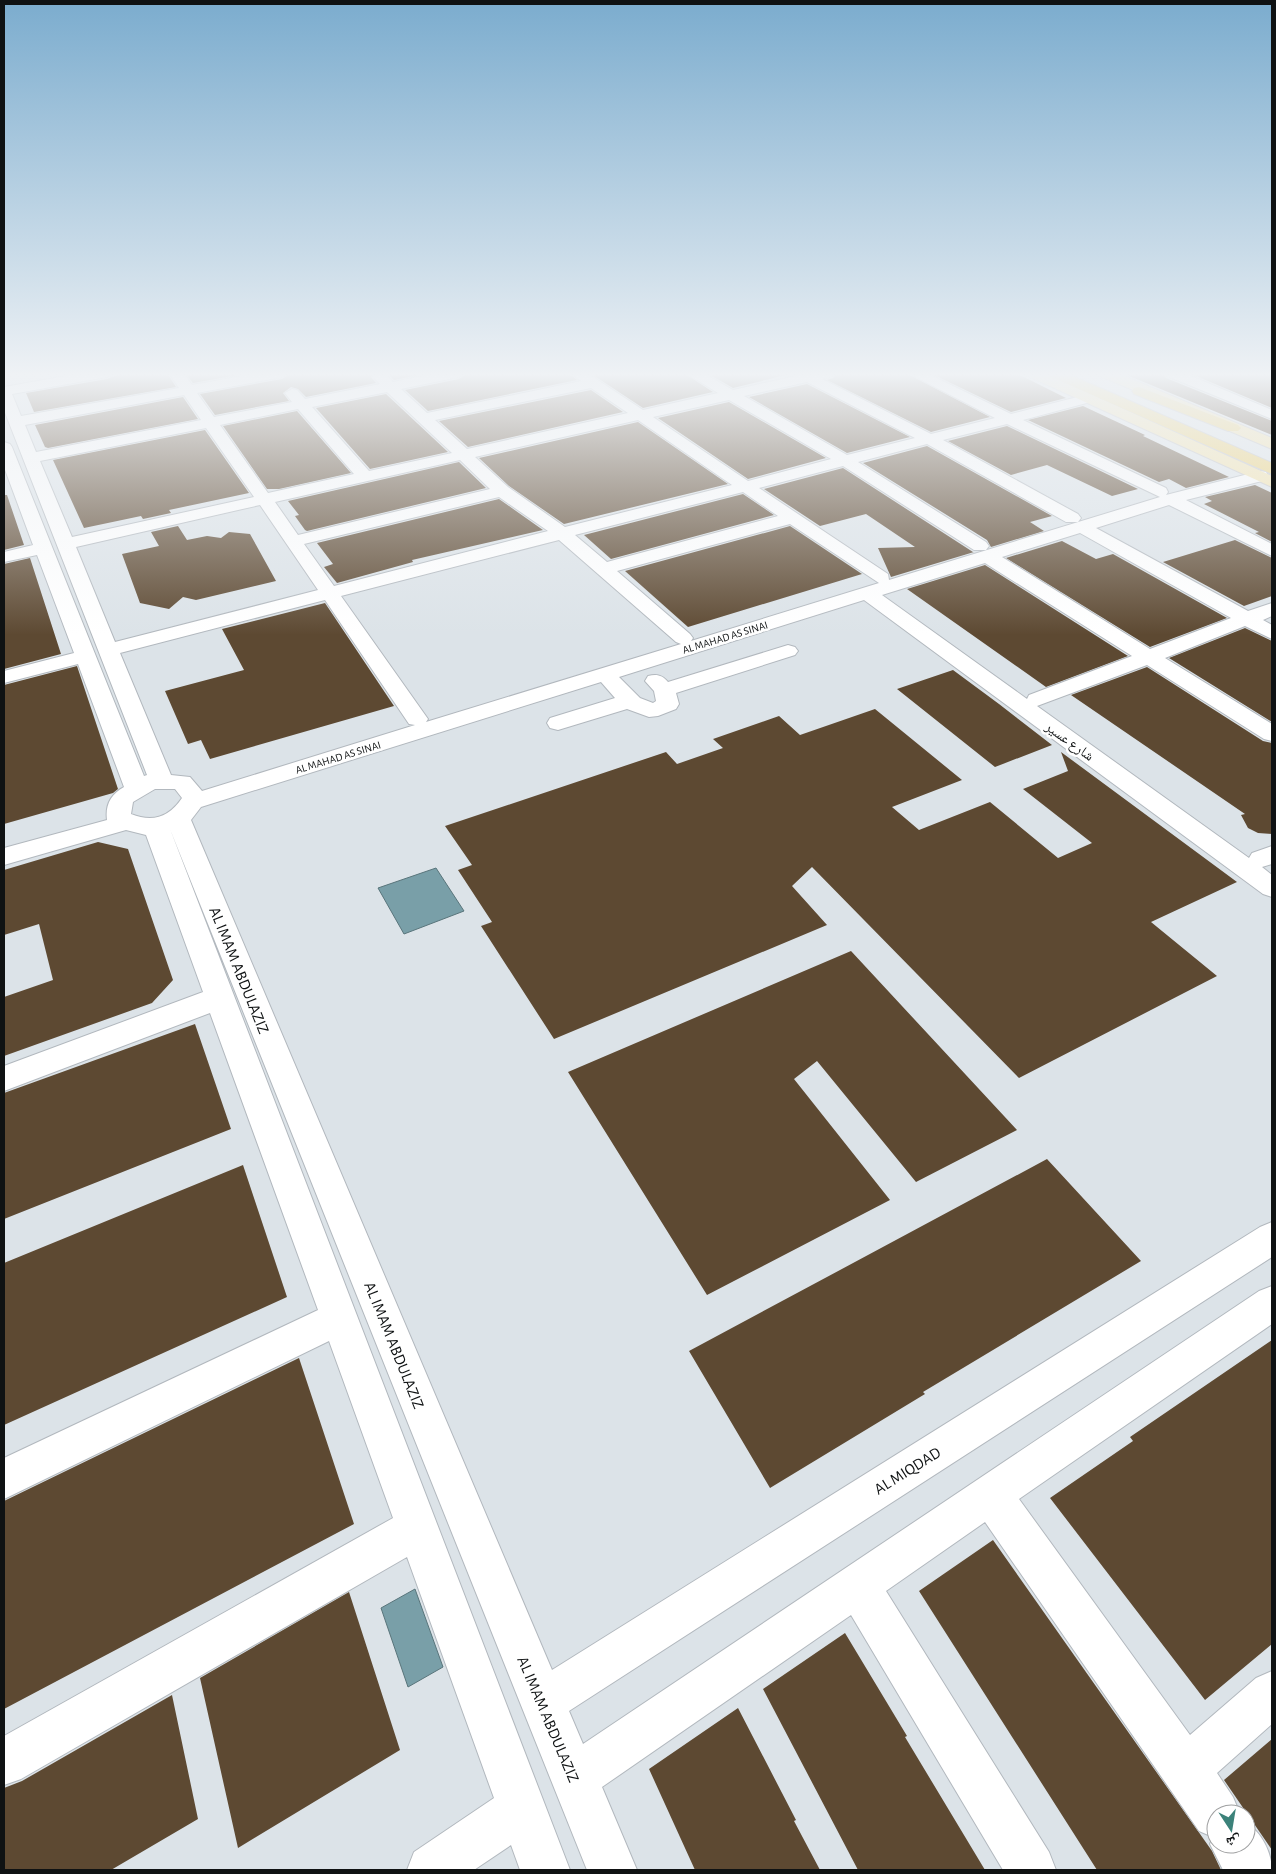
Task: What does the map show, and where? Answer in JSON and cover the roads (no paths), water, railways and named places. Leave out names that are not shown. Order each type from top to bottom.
[{"type":"highway","points":[[1236,460],[1268,476]]},
{"type":"main road","points":[[1224,460],[1268,476]]},
{"type":"street","points":[[7,460],[137,789]]},
{"type":"street","points":[[31,460],[162,782]]},
{"type":"street","points":[[237,460],[417,719]]},
{"type":"street","points":[[351,460],[365,476]]},
{"type":"street","points":[[65,544],[438,460]]},
{"type":"street","points":[[470,460],[502,491],[562,533],[683,638]]},
{"type":"street","points":[[708,460],[792,518],[876,587]]},
{"type":"street","points":[[844,460],[983,551],[1272,734]]},
{"type":"street","points":[[108,650],[746,486],[853,460]]},
{"type":"street","points":[[967,460],[1272,633]]},
{"type":"street","points":[[1096,460],[1272,551]]},
{"type":"street","name":"AL MAHAD AS SINAI","points":[[4,857],[639,664],[983,551],[1166,495],[1238,467]]},
{"type":"street","name":"AL MAHAD AS SINAI","points":[[1166,495],[1268,476]]},
{"type":"street","points":[[293,541],[502,491]]},
{"type":"street","points":[[604,569],[792,518]]},
{"type":"street","points":[[4,557],[43,548]]},
{"type":"street","name":"AL MAHAD AS SINAI","points":[[4,841],[160,811],[417,719],[683,638],[876,587]]},
{"type":"street","name":"شارع عسير","points":[[876,587],[1036,700],[1269,860]]},
{"type":"street","name":"شارع عسير","points":[[876,587],[1272,888]]},
{"type":"street","points":[[1036,700],[1272,610]]},
{"type":"street","points":[[664,690],[788,651]]},
{"type":"street","points":[[4,677],[85,656]]},
{"type":"street","points":[[605,674],[629,701],[644,710],[656,710],[668,704],[664,690],[639,664]]},
{"type":"street","points":[[558,723],[629,701]]},
{"type":"street","points":[[150,782],[182,782],[160,811],[122,798],[150,782]]},
{"type":"street","points":[[160,811],[220,998],[545,1870]]},
{"type":"street","name":"AL IMAM ABDULAZIZ","points":[[160,811],[542,1702],[612,1870]]},
{"type":"street","points":[[4,1078],[220,998]]},
{"type":"street","name":"AL MIQDAD","points":[[542,1702],[1272,1238]]},
{"type":"street","points":[[574,1778],[1272,1303]]},
{"type":"street","points":[[4,1478],[339,1318]]},
{"type":"street","points":[[991,1495],[1209,1804]]},
{"type":"street","points":[[4,1762],[417,1528]]},
{"type":"street","points":[[858,1585],[1031,1870]]},
{"type":"street","points":[[1186,1769],[1272,1694]]},
{"type":"street","points":[[432,1870],[522,1808]]},
{"type":"street","points":[[1242,1854],[1252,1870]]},
{"type":"water","points":[[436,868],[464,911],[404,934],[378,888]]},
{"type":"water","points":[[415,1589],[443,1667],[408,1687],[381,1608]]}]
